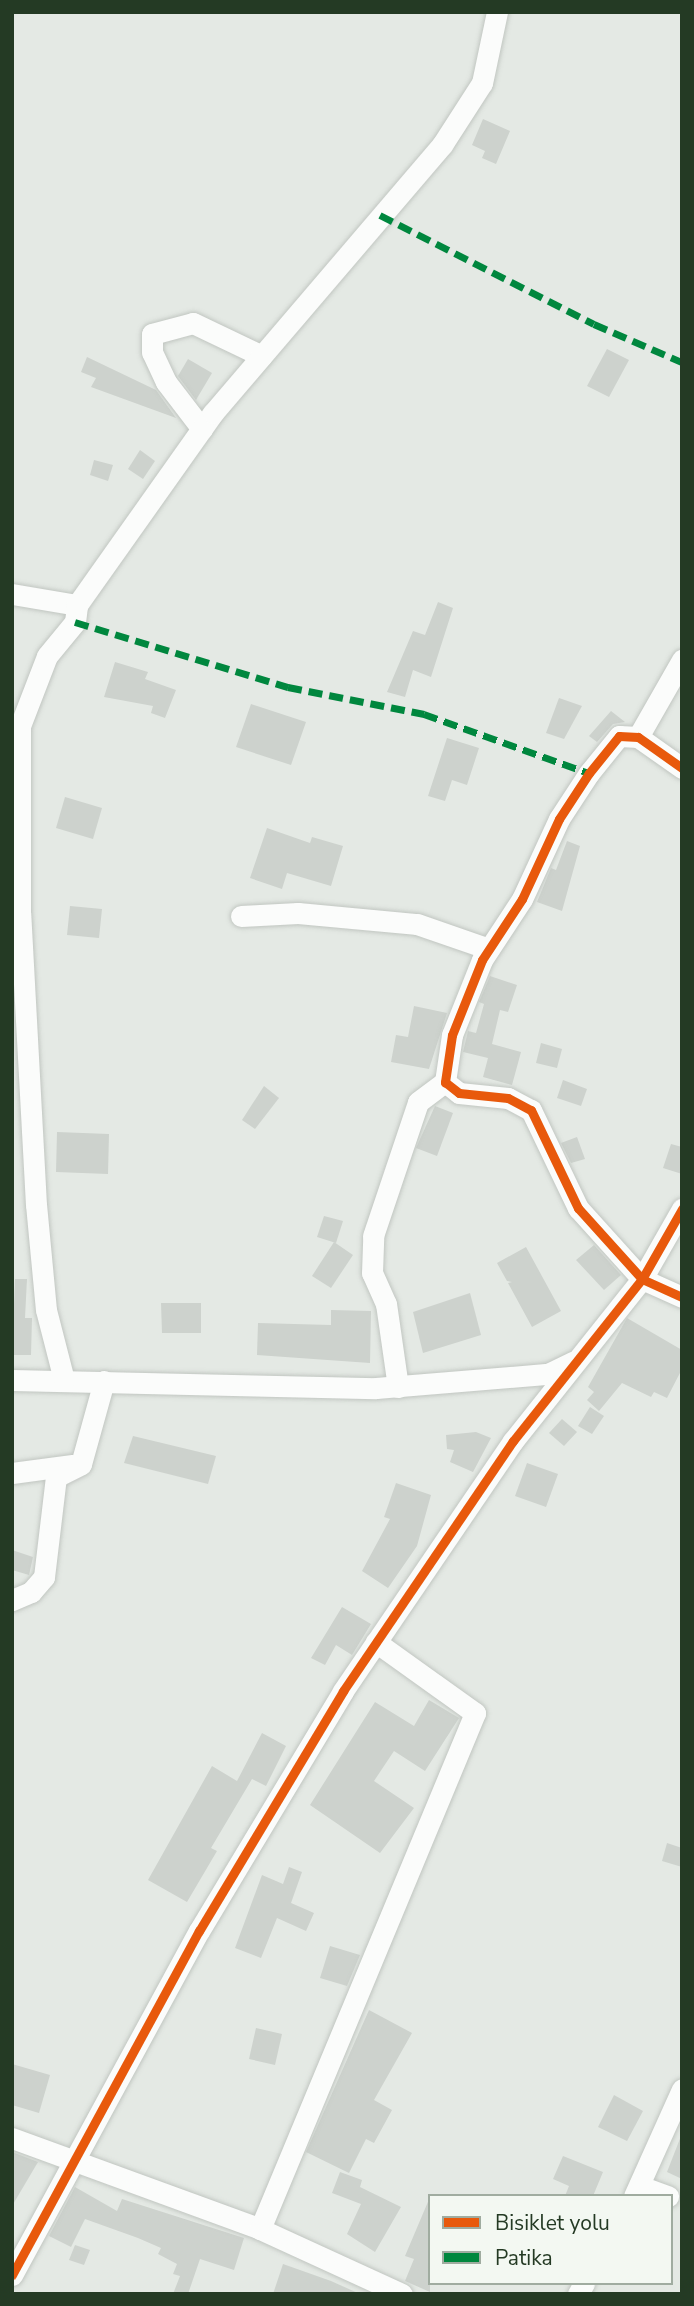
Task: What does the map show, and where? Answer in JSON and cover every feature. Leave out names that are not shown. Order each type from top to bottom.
[{"type":"street","points":[[65,1380],[46,1310],[36,1205],[20,913],[16,778],[20,726],[47,656],[75,622],[77,605],[202,429],[442,145],[482,83],[497,12]]},
{"type":"street","points":[[202,429],[166,382],[152,352],[152,334],[193,323],[261,356]]},
{"type":"street","points":[[12,594],[77,605]]},
{"type":"street","points":[[638,737],[682,660]]},
{"type":"street","points":[[398,1387],[386,1304],[372,1273],[373,1236],[418,1102],[445,1082],[452,1035],[489,949],[522,899],[559,818],[589,773],[619,737],[638,737],[682,768]]},
{"type":"street","points":[[241,916],[298,913],[417,924],[489,949]]},
{"type":"street","points":[[445,1082],[459,1093],[508,1098],[531,1110],[578,1209],[642,1279],[682,1297]]},
{"type":"street","points":[[12,2275],[72,2159],[199,1931],[376,1642],[513,1441],[642,1279],[682,1209]]},
{"type":"street","points":[[12,1380],[279,1389],[398,1387],[548,1374],[581,1358]]},
{"type":"street","points":[[12,1600],[31,1592],[44,1577],[56,1477],[81,1464],[104,1381]]},
{"type":"street","points":[[12,1474],[81,1464]]},
{"type":"street","points":[[260,2229],[475,1713],[376,1642]]},
{"type":"street","points":[[656,2194],[637,2191],[682,2089]]},
{"type":"street","points":[[12,2138],[260,2229],[402,2294]]},
{"type":"building","points":[[483,119],[510,131],[496,164],[482,158],[485,151],[472,145]]},
{"type":"building","points":[[607,349],[629,360],[609,397],[587,386]]},
{"type":"building","points":[[87,357],[156,390],[176,418],[91,387],[96,378],[81,372]]},
{"type":"building","points":[[188,359],[212,373],[196,400],[178,376]]},
{"type":"building","points":[[140,450],[155,461],[143,479],[128,469]]},
{"type":"building","points":[[94,460],[113,465],[108,481],[90,475]]},
{"type":"building","points":[[438,602],[453,608],[431,677],[413,670],[405,697],[387,692],[413,631],[425,635]]},
{"type":"building","points":[[115,662],[148,672],[145,679],[176,690],[165,718],[151,713],[153,706],[104,697]]},
{"type":"building","points":[[559,698],[582,706],[564,739],[546,733]]},
{"type":"building","points":[[251,704],[306,722],[291,765],[236,747]]},
{"type":"building","points":[[611,711],[625,722],[613,724],[597,742],[589,736]]},
{"type":"building","points":[[447,738],[479,748],[467,785],[452,780],[445,801],[428,796]]},
{"type":"building","points":[[65,797],[102,808],[93,839],[56,828]]},
{"type":"building","points":[[267,828],[310,843],[312,837],[343,846],[331,886],[287,873],[282,889],[250,878]]},
{"type":"building","points":[[567,841],[580,846],[562,911],[537,902],[551,868],[556,870]]},
{"type":"building","points":[[70,906],[102,909],[99,938],[67,935]]},
{"type":"building","points":[[490,976],[517,985],[508,1012],[500,1010],[492,1044],[521,1052],[512,1085],[483,1077],[488,1058],[463,1052],[468,1031],[476,1033],[484,1004],[479,1002]]},
{"type":"building","points":[[414,1006],[447,1013],[429,1069],[391,1062],[396,1035],[408,1037]]},
{"type":"building","points":[[541,1043],[562,1049],[557,1068],[536,1063]]},
{"type":"building","points":[[563,1080],[587,1089],[581,1106],[557,1098]]},
{"type":"building","points":[[264,1086],[279,1098],[255,1129],[242,1120]]},
{"type":"building","points":[[435,1106],[453,1113],[437,1156],[416,1148]]},
{"type":"building","points":[[57,1132],[109,1134],[108,1174],[56,1172]]},
{"type":"building","points":[[577,1137],[585,1159],[571,1163],[561,1143]]},
{"type":"building","points":[[671,1144],[682,1147],[682,1174],[663,1168]]},
{"type":"building","points":[[324,1216],[343,1221],[336,1243],[317,1237]]},
{"type":"building","points":[[334,1242],[353,1255],[331,1288],[312,1276]]},
{"type":"building","points":[[594,1245],[621,1275],[604,1290],[576,1260]]},
{"type":"building","points":[[526,1247],[561,1311],[532,1327],[508,1283],[512,1282],[507,1281],[497,1263]]},
{"type":"building","points":[[15,1279],[27,1279],[25,1318],[32,1318],[31,1355],[12,1355]]},
{"type":"building","points":[[470,1293],[481,1335],[423,1353],[413,1312]]},
{"type":"building","points":[[161,1303],[201,1303],[201,1333],[162,1333]]},
{"type":"building","points":[[331,1310],[371,1311],[370,1363],[257,1355],[258,1323],[331,1325]]},
{"type":"building","points":[[627,1318],[682,1350],[682,1369],[667,1398],[654,1392],[651,1397],[622,1383],[599,1411],[587,1400],[594,1392],[588,1387]]},
{"type":"building","points":[[590,1407],[604,1416],[592,1434],[578,1426]]},
{"type":"building","points":[[562,1419],[577,1432],[564,1446],[549,1433]]},
{"type":"building","points":[[476,1432],[491,1438],[473,1472],[450,1462],[454,1450],[447,1449],[446,1435]]},
{"type":"building","points":[[133,1436],[216,1456],[208,1484],[124,1463]]},
{"type":"building","points":[[527,1463],[558,1474],[546,1507],[515,1496]]},
{"type":"building","points":[[396,1483],[431,1495],[417,1546],[388,1588],[362,1571],[390,1519],[384,1517]]},
{"type":"building","points":[[12,1550],[33,1557],[29,1575],[12,1570]]},
{"type":"building","points":[[342,1607],[371,1624],[352,1655],[336,1645],[325,1665],[311,1658]]},
{"type":"building","points":[[429,1700],[459,1718],[425,1771],[394,1751],[374,1781],[414,1808],[380,1853],[310,1805],[375,1702],[414,1726]]},
{"type":"building","points":[[262,1733],[286,1746],[266,1786],[252,1779],[211,1848],[217,1851],[187,1902],[148,1880],[212,1766],[237,1781]]},
{"type":"building","points":[[667,1843],[682,1848],[682,1867],[662,1861]]},
{"type":"building","points":[[289,1867],[302,1872],[291,1903],[314,1913],[306,1931],[277,1918],[261,1958],[235,1948],[262,1875],[283,1884]]},
{"type":"building","points":[[330,1946],[360,1955],[347,1986],[320,1978]]},
{"type":"building","points":[[369,2010],[412,2033],[374,2100],[392,2110],[374,2143],[366,2139],[349,2173],[306,2152]]},
{"type":"building","points":[[256,2028],[282,2034],[275,2065],[249,2059]]},
{"type":"building","points":[[12,2064],[50,2075],[39,2113],[12,2105]]},
{"type":"building","points":[[614,2095],[643,2111],[627,2141],[598,2127]]},
{"type":"building","points":[[682,2136],[682,2179],[667,2172]]},
{"type":"building","points":[[12,2152],[38,2162],[12,2206]]},
{"type":"building","points":[[563,2156],[603,2172],[594,2194],[566,2194],[569,2186],[553,2179]]},
{"type":"building","points":[[340,2172],[362,2180],[360,2187],[401,2207],[375,2252],[347,2234],[361,2204],[332,2193]]},
{"type":"building","points":[[75,2187],[117,2211],[122,2199],[244,2238],[234,2270],[200,2259],[188,2294],[173,2294],[180,2276],[173,2274],[177,2264],[158,2254],[161,2248],[85,2219],[71,2247],[49,2236]]},
{"type":"building","points":[[428,2202],[430,2292],[405,2281],[414,2259],[405,2256]]},
{"type":"building","points":[[75,2245],[90,2250],[84,2265],[69,2260]]},
{"type":"building","points":[[283,2264],[331,2281],[360,2294],[273,2294]]},
{"type":"marked path","points":[[380,215],[594,324],[682,362]]},
{"type":"marked path","points":[[75,622],[288,687],[424,714],[589,773]]},
{"type":"cycle path","points":[[682,768],[638,737],[619,736],[589,773],[559,819],[522,899],[482,960],[452,1035],[445,1082],[459,1093],[508,1098],[531,1110],[578,1208],[642,1279],[682,1297]]},
{"type":"cycle path","points":[[12,2275],[199,1931],[343,1691],[513,1441],[642,1279],[682,1209]]}]
